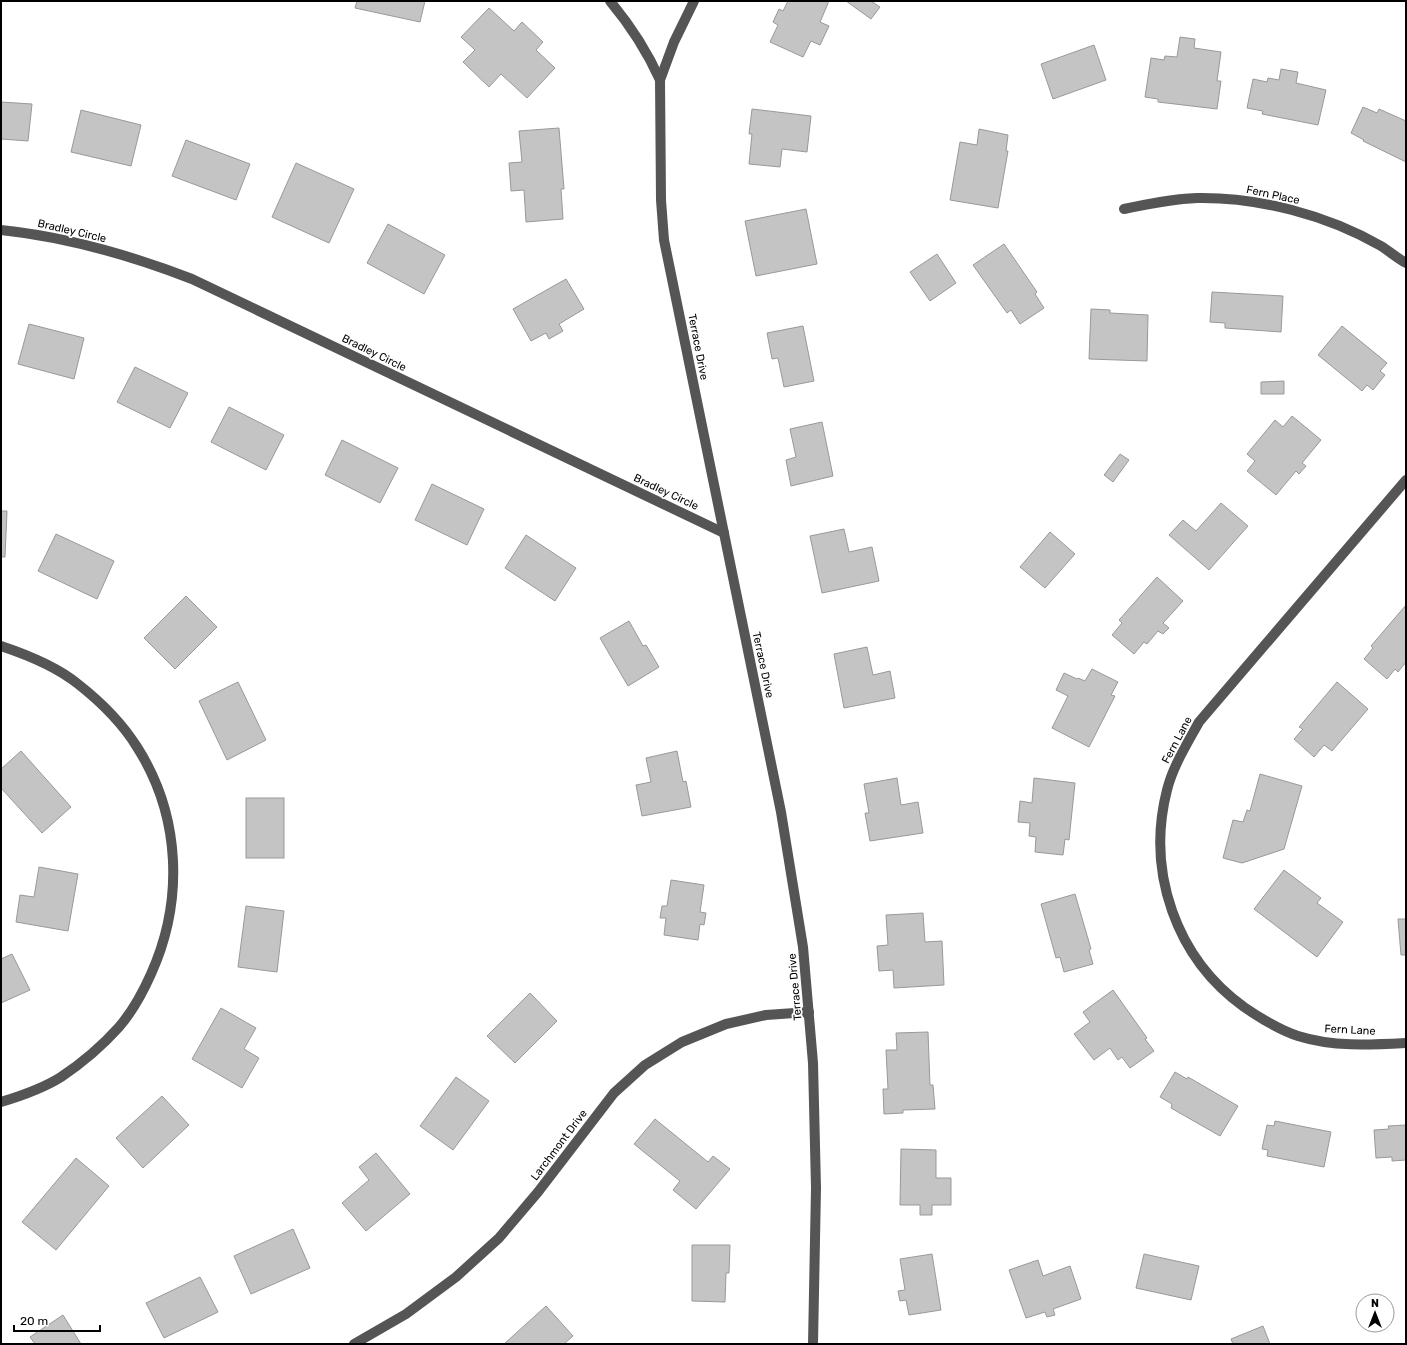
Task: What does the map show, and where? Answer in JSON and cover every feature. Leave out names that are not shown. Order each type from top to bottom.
[{"type":"street","points":[[610,1],[626,20],[654,66],[660,80]]},
{"type":"street","name":"Terrace Drive","points":[[694,1],[674,42],[660,80],[661,200],[664,240],[781,812],[803,947],[813,1063],[816,1188],[813,1344]]},
{"type":"street","name":"Fern Place","points":[[1124,209],[1150,203],[1196,198],[1240,200],[1284,208],[1333,224],[1380,246],[1406,263]]},
{"type":"street","name":"Bradley Circle","points":[[1,230],[70,241],[135,258],[192,279],[724,533]]},
{"type":"street","name":"Fern Lane","points":[[1406,480],[1200,722],[1180,755],[1167,789],[1160,824],[1160,861],[1168,900],[1181,934],[1203,969],[1230,997],[1260,1018],[1297,1036],[1330,1043],[1366,1045],[1406,1043]]},
{"type":"street","points":[[1,646],[26,654],[45,663],[77,683],[110,712],[118,722],[137,747],[158,787],[169,827],[174,870],[171,914],[161,953],[144,990],[120,1026],[92,1054],[60,1077],[26,1095],[1,1102]]},
{"type":"street","name":"Larchmont Drive","points":[[354,1344],[406,1314],[456,1278],[499,1238],[538,1192],[614,1093],[645,1065],[682,1042],[726,1024],[766,1015],[809,1012]]},
{"type":"building","points":[[357,1],[425,1],[420,22],[355,8]]},
{"type":"building","points":[[788,1],[829,1],[820,22],[829,26],[820,45],[811,41],[803,57],[770,42],[778,25],[773,22],[779,9],[783,11]]},
{"type":"building","points":[[846,1],[871,1],[880,7],[871,19]]},
{"type":"building","points":[[489,8],[514,31],[522,22],[543,42],[536,50],[555,68],[527,98],[501,74],[489,87],[463,62],[475,50],[461,37]]},
{"type":"building","points":[[1180,37],[1195,39],[1194,48],[1221,52],[1217,81],[1221,81],[1217,109],[1158,102],[1158,99],[1145,97],[1151,58],[1164,60],[1165,56],[1177,57]]},
{"type":"building","points":[[1094,45],[1106,80],[1053,99],[1041,64]]},
{"type":"building","points":[[1281,69],[1298,72],[1296,83],[1326,90],[1318,125],[1262,114],[1263,111],[1247,108],[1253,79],[1267,82],[1268,78],[1279,80]]},
{"type":"building","points":[[1,102],[32,104],[28,141],[1,139]]},
{"type":"building","points":[[1363,107],[1377,113],[1379,109],[1406,121],[1406,162],[1363,141],[1364,140],[1351,133]]},
{"type":"building","points":[[752,109],[811,116],[807,152],[782,149],[780,167],[749,164],[752,134],[749,134]]},
{"type":"building","points":[[81,110],[141,125],[131,166],[71,152]]},
{"type":"building","points":[[559,128],[564,189],[561,189],[563,219],[526,222],[524,190],[511,191],[509,163],[522,162],[519,131]]},
{"type":"building","points":[[979,129],[1008,135],[1006,151],[1008,151],[998,208],[950,200],[960,142],[977,145]]},
{"type":"building","points":[[186,140],[250,164],[236,200],[172,176]]},
{"type":"building","points":[[296,163],[354,189],[329,243],[272,217]]},
{"type":"building","points":[[806,209],[817,264],[756,276],[745,221]]},
{"type":"building","points":[[388,224],[445,255],[424,294],[367,263]]},
{"type":"building","points":[[1004,244],[1037,292],[1035,294],[1044,308],[1020,324],[1011,310],[1007,313],[973,265]]},
{"type":"building","points":[[937,254],[956,283],[930,301],[910,272]]},
{"type":"building","points":[[566,279],[584,309],[559,324],[563,331],[549,339],[546,333],[531,341],[513,309]]},
{"type":"building","points":[[1212,292],[1283,296],[1281,332],[1225,328],[1225,323],[1210,322]]},
{"type":"building","points":[[1091,309],[1110,310],[1110,313],[1148,315],[1147,361],[1089,359]]},
{"type":"building","points":[[29,324],[84,338],[74,379],[18,364]]},
{"type":"building","points":[[803,326],[814,381],[784,387],[778,358],[772,359],[767,333]]},
{"type":"building","points":[[1342,326],[1387,363],[1380,371],[1385,375],[1373,390],[1367,385],[1362,391],[1318,355]]},
{"type":"building","points":[[135,367],[188,393],[170,428],[117,402]]},
{"type":"building","points":[[1284,381],[1284,394],[1261,394],[1261,382]]},
{"type":"building","points":[[229,407],[284,435],[266,470],[211,442]]},
{"type":"building","points":[[1292,416],[1321,440],[1302,463],[1306,466],[1299,474],[1296,471],[1276,495],[1247,471],[1255,461],[1247,454],[1275,420],[1283,427]]},
{"type":"building","points":[[822,422],[833,476],[791,486],[786,460],[796,457],[790,429]]},
{"type":"building","points":[[342,440],[398,468],[380,503],[325,475]]},
{"type":"building","points":[[1120,454],[1129,460],[1113,482],[1104,475]]},
{"type":"building","points":[[432,484],[484,509],[467,545],[415,520]]},
{"type":"building","points":[[1221,503],[1248,526],[1209,570],[1169,535],[1183,520],[1196,531]]},
{"type":"building","points":[[1,511],[7,511],[5,557],[1,557]]},
{"type":"building","points":[[844,529],[849,552],[872,547],[879,581],[822,593],[810,536]]},
{"type":"building","points":[[1050,532],[1075,554],[1045,588],[1020,567]]},
{"type":"building","points":[[56,534],[114,561],[97,599],[38,571]]},
{"type":"building","points":[[526,535],[576,568],[555,601],[505,568]]},
{"type":"building","points":[[1157,577],[1183,601],[1163,623],[1169,628],[1163,634],[1158,631],[1147,644],[1144,642],[1134,654],[1112,635],[1122,623],[1119,620]]},
{"type":"building","points":[[186,596],[217,627],[175,669],[144,638]]},
{"type":"building","points":[[1406,605],[1406,662],[1398,672],[1395,669],[1387,679],[1364,659],[1373,648],[1371,646]]},
{"type":"building","points":[[629,621],[643,646],[646,645],[659,667],[628,686],[600,638]]},
{"type":"building","points":[[867,647],[873,675],[890,671],[895,698],[844,708],[834,654]]},
{"type":"building","points":[[1092,669],[1118,682],[1111,695],[1115,696],[1089,747],[1052,728],[1068,696],[1056,690],[1064,673],[1085,681]]},
{"type":"building","points":[[238,682],[266,740],[227,760],[199,701]]},
{"type":"building","points":[[1337,682],[1368,709],[1332,751],[1324,745],[1314,757],[1294,739],[1303,729],[1299,727]]},
{"type":"building","points":[[21,751],[71,807],[42,833],[1,788],[1,769]]},
{"type":"building","points":[[677,751],[683,782],[686,781],[691,807],[642,816],[636,785],[651,782],[646,758]]},
{"type":"building","points":[[1260,774],[1302,786],[1284,849],[1242,863],[1223,858],[1233,820],[1243,822],[1247,810],[1250,811]]},
{"type":"building","points":[[897,778],[901,805],[918,802],[923,833],[870,841],[865,813],[869,813],[864,784]]},
{"type":"building","points":[[1034,778],[1075,783],[1069,840],[1065,839],[1063,855],[1035,852],[1036,837],[1029,836],[1030,823],[1018,822],[1020,801],[1032,803]]},
{"type":"building","points":[[246,798],[284,798],[284,858],[246,858]]},
{"type":"building","points":[[39,867],[78,874],[68,931],[16,922],[20,895],[34,897]]},
{"type":"building","points":[[1284,870],[1321,898],[1317,903],[1343,922],[1317,957],[1254,909]]},
{"type":"building","points":[[671,880],[704,885],[700,912],[706,913],[704,925],[700,924],[698,940],[664,935],[666,918],[660,918],[662,906],[667,906]]},
{"type":"building","points":[[1075,894],[1091,949],[1089,950],[1093,964],[1064,972],[1060,957],[1056,958],[1041,904]]},
{"type":"building","points":[[246,906],[284,911],[277,972],[238,967]]},
{"type":"building","points":[[923,913],[925,942],[942,941],[944,985],[894,988],[893,970],[879,971],[877,946],[888,945],[886,915]]},
{"type":"building","points":[[1398,919],[1406,919],[1406,955],[1401,955]]},
{"type":"building","points":[[12,954],[30,990],[1,1003],[1,959]]},
{"type":"building","points":[[1113,990],[1147,1038],[1145,1039],[1154,1051],[1130,1068],[1122,1057],[1118,1060],[1110,1048],[1094,1060],[1074,1034],[1090,1022],[1083,1012]]},
{"type":"building","points":[[530,993],[557,1021],[515,1063],[487,1036]]},
{"type":"building","points":[[221,1008],[256,1028],[244,1049],[259,1058],[242,1088],[192,1059]]},
{"type":"building","points":[[928,1032],[930,1085],[933,1085],[935,1109],[903,1110],[903,1113],[884,1114],[883,1089],[888,1089],[886,1050],[897,1050],[896,1033]]},
{"type":"building","points":[[1175,1072],[1187,1079],[1188,1077],[1238,1106],[1220,1136],[1171,1108],[1172,1104],[1160,1097]]},
{"type":"building","points":[[456,1077],[489,1101],[453,1150],[420,1126]]},
{"type":"building","points":[[162,1096],[189,1125],[143,1168],[116,1138]]},
{"type":"building","points":[[655,1119],[708,1162],[713,1156],[730,1169],[696,1209],[673,1190],[680,1181],[634,1144]]},
{"type":"building","points":[[1275,1121],[1331,1132],[1324,1167],[1267,1156],[1268,1150],[1262,1149],[1267,1125],[1274,1126]]},
{"type":"building","points":[[1406,1125],[1406,1160],[1392,1161],[1392,1157],[1376,1158],[1374,1130],[1389,1129],[1388,1126]]},
{"type":"building","points":[[901,1149],[936,1150],[936,1178],[951,1178],[951,1205],[932,1205],[932,1215],[920,1215],[920,1205],[900,1205]]},
{"type":"building","points":[[376,1153],[410,1194],[366,1231],[342,1203],[369,1180],[359,1167]]},
{"type":"building","points":[[76,1158],[109,1186],[56,1250],[22,1222]]},
{"type":"building","points":[[293,1229],[310,1268],[251,1294],[234,1256]]},
{"type":"building","points":[[692,1245],[730,1245],[729,1273],[726,1273],[725,1302],[692,1301]]},
{"type":"building","points":[[932,1254],[941,1310],[909,1315],[906,1300],[900,1301],[898,1291],[905,1290],[900,1259]]},
{"type":"building","points":[[1144,1254],[1199,1266],[1191,1300],[1136,1288]]},
{"type":"building","points":[[1038,1260],[1043,1276],[1070,1266],[1081,1299],[1053,1309],[1055,1315],[1047,1317],[1045,1312],[1026,1318],[1009,1270]]},
{"type":"building","points":[[200,1277],[218,1312],[164,1338],[146,1303]]},
{"type":"building","points":[[546,1306],[573,1336],[564,1344],[504,1344]]},
{"type":"building","points":[[63,1315],[81,1344],[35,1344],[30,1337]]},
{"type":"building","points":[[1263,1326],[1270,1344],[1233,1344],[1231,1339]]}]
